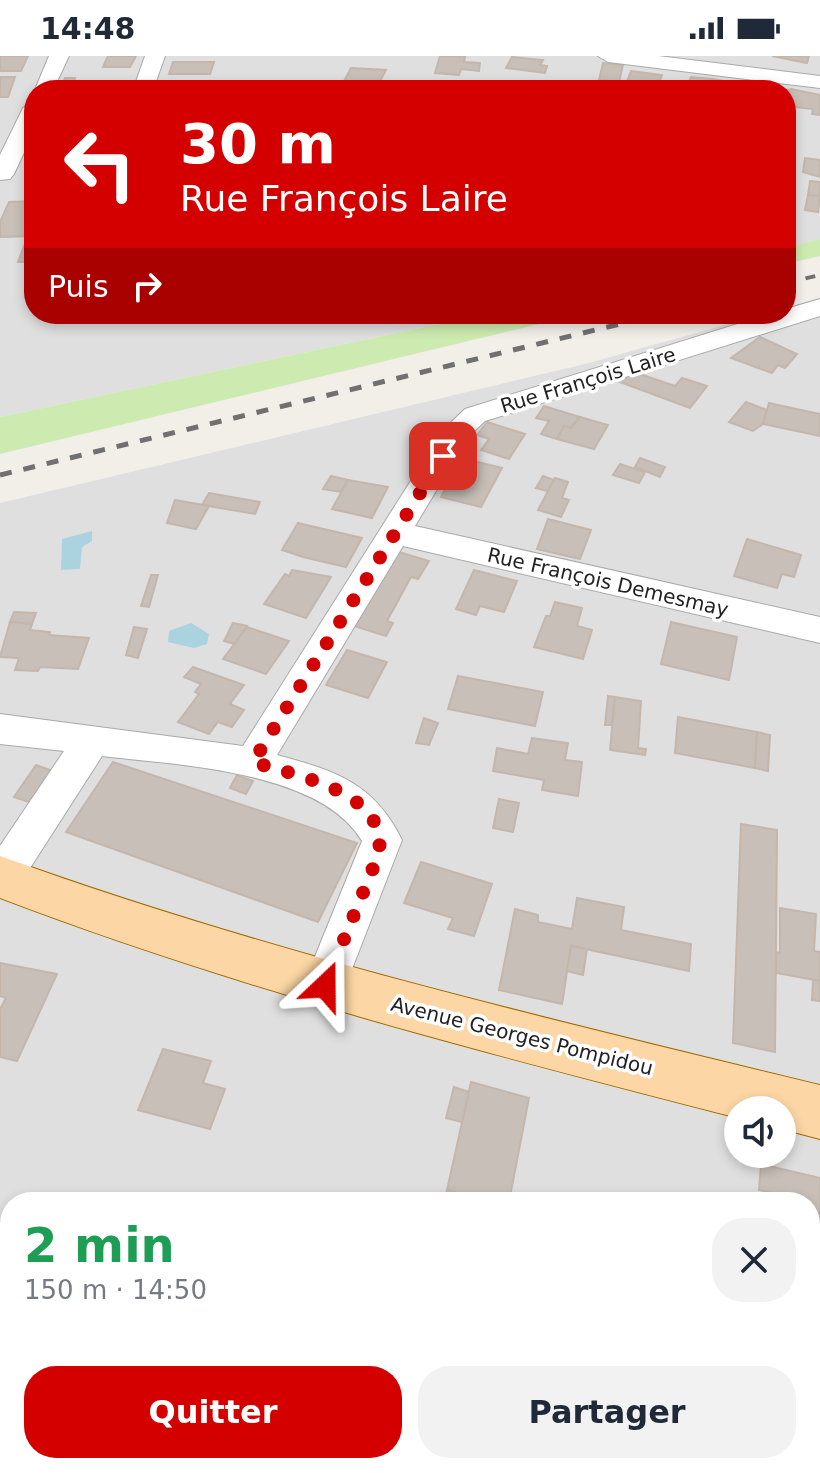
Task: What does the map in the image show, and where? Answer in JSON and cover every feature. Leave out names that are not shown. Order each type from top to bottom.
[{"type":"main road","name":"Avenue Georges Pompidou","points":[[1,877],[111,920],[325,986],[820,1112]]},
{"type":"street","points":[[48,80],[59,56]]},
{"type":"street","points":[[147,80],[155,56]]},
{"type":"street","points":[[608,56],[820,82]]},
{"type":"street","points":[[2,174],[24,129]]},
{"type":"street","name":"Rue François Laire","points":[[796,315],[820,307]]},
{"type":"street","name":"Rue François Laire","points":[[253,762],[458,430],[475,415],[766,324]]},
{"type":"street","name":"Rue François Demesmay","points":[[396,533],[820,630]]},
{"type":"street","points":[[0,729],[253,762],[347,797],[366,809],[378,825],[382,840],[325,986]]},
{"type":"street","points":[[1,877],[92,740]]},
{"type":"shaded area","points":[[0,56],[820,56],[820,239],[796,245],[796,80],[24,80],[24,324],[439,324],[0,417]]},
{"type":"shaded area","points":[[820,298],[820,1192],[0,1192],[0,503],[589,363],[727,324],[796,324],[796,305]]},
{"type":"green space","points":[[820,239],[820,256],[796,262],[796,245]]},
{"type":"green space","points":[[439,324],[540,324],[0,454],[0,417]]},
{"type":"water","points":[[92,531],[92,541],[82,547],[80,569],[61,570],[62,539]]},
{"type":"water","points":[[191,623],[209,634],[207,644],[194,648],[168,642],[169,631]]},
{"type":"building","points":[[0,56],[28,56],[21,71],[0,71]]},
{"type":"building","points":[[108,56],[136,56],[130,67],[103,67]]},
{"type":"building","points":[[440,56],[465,57],[464,62],[480,63],[479,71],[461,69],[459,75],[435,73]]},
{"type":"building","points":[[772,56],[809,56],[807,63]]},
{"type":"building","points":[[512,57],[543,60],[540,65],[547,66],[545,73],[506,68]]},
{"type":"building","points":[[173,62],[214,62],[210,74],[169,74]]},
{"type":"building","points":[[603,63],[623,65],[619,80],[599,80]]},
{"type":"building","points":[[351,68],[386,70],[381,80],[345,80]]},
{"type":"building","points":[[631,71],[662,75],[660,80],[628,80]]},
{"type":"building","points":[[0,77],[15,77],[8,97],[0,97]]},
{"type":"building","points":[[691,77],[718,80],[690,80]]},
{"type":"building","points":[[796,90],[820,95],[820,115],[812,114],[813,109],[796,107]]},
{"type":"building","points":[[805,158],[820,160],[820,177],[803,172]]},
{"type":"building","points":[[810,181],[820,182],[820,196],[808,195]]},
{"type":"building","points":[[808,195],[820,196],[818,212],[805,210]]},
{"type":"building","points":[[24,201],[24,236],[0,237],[0,222],[9,202]]},
{"type":"building","points":[[24,246],[24,262],[18,262]]},
{"type":"building","points":[[760,337],[797,354],[785,368],[778,365],[772,373],[731,358]]},
{"type":"building","points":[[634,372],[675,386],[682,378],[707,386],[690,408],[612,379]]},
{"type":"building","points":[[746,402],[767,410],[763,424],[753,431],[729,422]]},
{"type":"building","points":[[769,403],[820,414],[820,436],[763,424]]},
{"type":"building","points":[[544,406],[580,417],[571,428],[564,426],[557,439],[541,434],[549,421],[536,418]]},
{"type":"building","points":[[580,417],[608,425],[594,449],[557,439],[564,426],[571,428]]},
{"type":"building","points":[[487,422],[525,434],[509,459],[481,450],[489,439],[477,435]]},
{"type":"building","points":[[461,458],[502,468],[481,507],[441,497]]},
{"type":"building","points":[[640,458],[665,467],[660,477],[635,467]]},
{"type":"building","points":[[620,464],[645,472],[639,483],[613,475]]},
{"type":"building","points":[[331,476],[348,480],[341,492],[323,489]]},
{"type":"building","points":[[543,476],[554,480],[548,491],[536,488]]},
{"type":"building","points":[[555,478],[568,482],[562,498],[569,500],[561,517],[538,510]]},
{"type":"building","points":[[348,480],[388,487],[372,518],[332,509]]},
{"type":"building","points":[[209,493],[260,502],[255,514],[202,505]]},
{"type":"building","points":[[175,500],[209,506],[196,529],[167,523]]},
{"type":"building","points":[[548,519],[591,530],[580,559],[537,549]]},
{"type":"building","points":[[298,523],[362,538],[346,567],[303,557],[282,550]]},
{"type":"building","points":[[747,539],[801,555],[794,577],[782,574],[777,588],[734,576]]},
{"type":"building","points":[[399,552],[429,561],[418,579],[411,577],[387,621],[393,623],[386,636],[354,626]]},
{"type":"building","points":[[292,570],[331,577],[306,618],[264,604],[285,574],[289,576]]},
{"type":"building","points":[[474,570],[517,581],[504,612],[480,606],[476,615],[456,609]]},
{"type":"building","points":[[151,575],[158,575],[149,607],[141,606]]},
{"type":"building","points":[[555,602],[582,608],[577,626],[592,630],[583,659],[534,647]]},
{"type":"building","points":[[14,612],[36,613],[32,624],[10,622]]},
{"type":"building","points":[[10,622],[32,624],[30,630],[50,632],[49,635],[89,638],[78,669],[40,667],[38,671],[15,670],[19,658],[0,657]]},
{"type":"building","points":[[671,622],[737,637],[729,680],[661,664]]},
{"type":"building","points":[[233,623],[247,626],[235,644],[224,641]]},
{"type":"building","points":[[134,627],[147,629],[138,658],[126,655]]},
{"type":"building","points":[[247,627],[289,641],[266,674],[223,659]]},
{"type":"building","points":[[347,650],[387,662],[368,698],[326,685]]},
{"type":"building","points":[[193,667],[244,685],[230,704],[244,710],[232,727],[218,722],[209,734],[178,722],[199,694],[195,692],[201,684],[184,677]]},
{"type":"building","points":[[458,676],[543,692],[535,726],[448,709]]},
{"type":"building","points":[[608,696],[615,697],[612,725],[605,725]]},
{"type":"building","points":[[615,697],[641,701],[638,748],[646,749],[645,755],[610,750]]},
{"type":"building","points":[[678,717],[757,732],[755,768],[675,753]]},
{"type":"building","points":[[424,718],[438,723],[429,745],[416,743]]},
{"type":"building","points":[[757,732],[770,735],[768,771],[755,768]]},
{"type":"building","points":[[532,738],[568,743],[565,760],[582,762],[578,796],[542,790],[544,780],[493,771],[497,748],[528,754]]},
{"type":"building","points":[[113,762],[357,843],[318,922],[66,832]]},
{"type":"building","points":[[36,765],[61,774],[38,805],[14,797]]},
{"type":"building","points":[[237,775],[253,781],[246,794],[230,788]]},
{"type":"building","points":[[499,799],[519,803],[513,832],[493,828]]},
{"type":"building","points":[[741,824],[777,830],[775,1052],[733,1043]]},
{"type":"building","points":[[421,862],[492,884],[474,936],[448,929],[453,918],[404,903]]},
{"type":"building","points":[[577,898],[624,907],[621,930],[691,944],[689,971],[571,946],[562,1004],[499,990],[515,909],[538,915],[538,922],[572,929]]},
{"type":"building","points":[[780,908],[816,914],[814,951],[820,952],[820,981],[776,973],[776,952],[780,953]]},
{"type":"building","points":[[571,946],[587,949],[583,975],[567,971]]},
{"type":"building","points":[[0,963],[57,974],[17,1061],[0,1057],[0,1009],[6,998],[0,996]]},
{"type":"building","points":[[813,980],[820,981],[820,1001],[812,1000]]},
{"type":"building","points":[[163,1049],[211,1061],[203,1083],[225,1089],[210,1129],[138,1110]]},
{"type":"building","points":[[471,1082],[529,1098],[511,1192],[447,1190]]},
{"type":"building","points":[[454,1087],[469,1092],[462,1122],[446,1118]]},
{"type":"building","points":[[761,1168],[778,1168],[820,1178],[820,1192],[759,1190]]},
{"type":"railway","points":[[796,281],[820,275]]},
{"type":"railway","points":[[0,475],[620,324]]},
{"type":"route","points":[[325,986],[378,856],[382,840],[378,825],[366,809],[347,797],[253,762],[443,456]]}]
